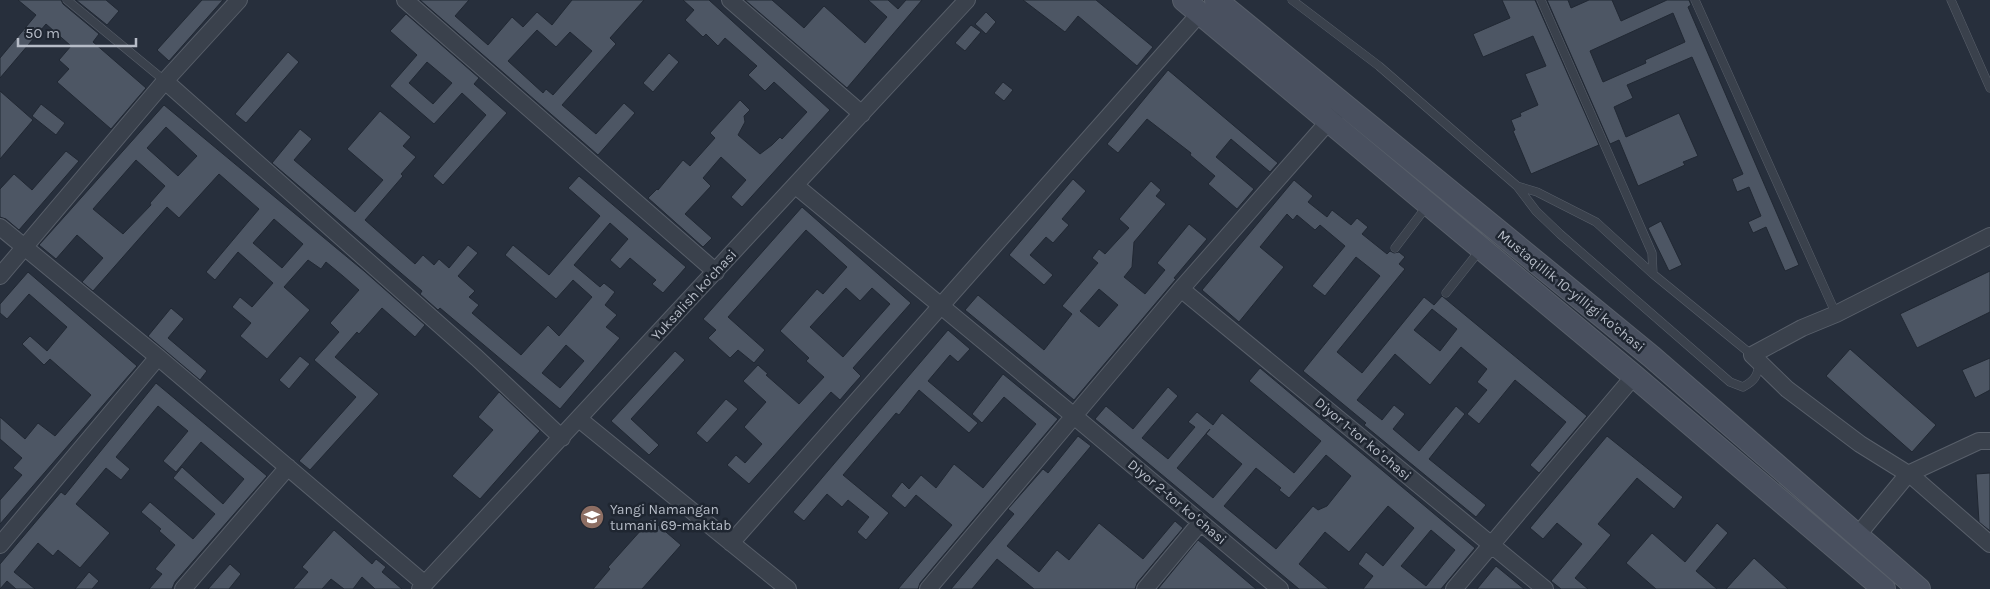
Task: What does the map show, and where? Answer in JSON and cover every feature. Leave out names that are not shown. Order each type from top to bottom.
[{"type":"main road","name":"Mustaqillik 10-yilligi ko'chasi","points":[[1200,4],[1336,113],[1652,357],[1919,589]]},
{"type":"main road","name":"Mustaqillik 10-yilligi ko'chasi","points":[[1336,113],[1428,205],[1634,376],[1884,589]]},
{"type":"street","points":[[0,276],[165,81],[239,0]]},
{"type":"street","points":[[405,0],[716,272]]},
{"type":"street","points":[[730,0],[862,114]]},
{"type":"street","name":"Yuksalish ko'chasi","points":[[422,586],[562,438],[968,0]]},
{"type":"street","points":[[731,543],[941,306],[1200,4]]},
{"type":"street","points":[[165,81],[478,358],[562,438]]},
{"type":"street","points":[[928,589],[1181,289],[1336,113]]},
{"type":"street","name":"Diyor 2-tor koʻchasi","points":[[796,186],[1280,589]]},
{"type":"street","points":[[0,228],[158,357],[288,467],[422,586]]},
{"type":"street","points":[[1990,236],[1836,314],[1802,328],[1755,359],[1787,389],[1860,444],[1908,474],[1990,544]]},
{"type":"street","name":"Diyor 1-tor koʻchasi","points":[[1181,289],[1545,589]]},
{"type":"street","points":[[0,545],[158,357]]},
{"type":"street","points":[[1454,589],[1634,376]]},
{"type":"street","points":[[579,419],[788,589]]},
{"type":"street","points":[[1857,536],[1908,474],[1979,441],[1990,438]]},
{"type":"street","points":[[183,589],[288,467]]},
{"type":"street","points":[[1145,589],[1200,522]]},
{"type":"lane","points":[[67,0],[165,81]]},
{"type":"lane","points":[[1292,0],[1379,66],[1499,173],[1517,186],[1536,211],[1560,234],[1730,382],[1743,387],[1754,381],[1758,371],[1755,359],[1654,274],[1596,222],[1537,192],[1517,186]]},
{"type":"lane","points":[[1541,0],[1652,253],[1654,274]]},
{"type":"lane","points":[[1695,0],[1836,314]]},
{"type":"lane","points":[[1952,0],[1990,88]]},
{"type":"lane","points":[[1395,248],[1428,205]]},
{"type":"lane","points":[[1446,293],[1481,249]]},
{"type":"building","points":[[18,0],[61,0],[63,4],[99,34],[93,42],[146,88],[111,129],[57,82],[69,69],[59,60],[71,46],[46,24],[0,78],[0,58],[36,15]]},
{"type":"building","points":[[76,0],[106,0],[119,11],[107,25]]},
{"type":"building","points":[[202,0],[223,0],[169,61],[157,50]]},
{"type":"building","points":[[420,0],[469,0],[455,16],[488,45],[512,17],[523,27],[537,12],[552,25],[572,0],[644,0],[610,38],[616,44],[562,105],[596,134],[624,103],[635,113],[598,155]],"holes":[[[537,30],[556,47],[570,32],[592,51],[553,95],[546,89],[543,93],[508,61]]]},
{"type":"building","points":[[683,0],[709,0],[830,110],[742,207],[731,197],[746,180],[721,157],[703,178],[711,186],[685,214],[712,238],[703,247],[648,198],[658,190],[683,160],[690,166],[715,138],[710,133],[740,100],[750,110],[744,116],[745,122],[738,135],[760,154],[780,137],[782,139],[807,112],[774,82],[765,91],[748,75],[757,66],[725,38],[718,46],[706,34],[703,37],[685,20],[694,10]]},
{"type":"building","points":[[745,0],[772,0],[804,28],[824,6],[865,43],[887,17],[868,0],[888,0],[898,9],[906,0],[922,0],[847,88]]},
{"type":"building","points":[[1023,0],[1096,0],[1153,47],[1137,66],[1078,16],[1065,32]]},
{"type":"building","points":[[1502,0],[1535,0],[1599,145],[1531,174],[1513,131],[1515,130],[1511,120],[1521,116],[1520,113],[1538,105],[1525,74],[1546,66],[1533,36],[1483,57],[1473,34],[1510,18]]},
{"type":"building","points":[[1547,0],[1568,0],[1571,8],[1589,0],[1612,0],[1621,21],[1667,0],[1689,0],[1691,5],[1688,7],[1799,265],[1785,271],[1766,227],[1753,233],[1748,222],[1761,216],[1749,187],[1737,192],[1732,179],[1743,174],[1692,57],[1627,85],[1633,98],[1614,107],[1626,137],[1679,113],[1698,156],[1683,162],[1685,165],[1638,186],[1619,140],[1610,144]],"holes":[[[1673,13],[1685,42],[1645,60],[1646,63],[1603,82],[1590,51]]]},
{"type":"building","points":[[986,12],[996,22],[986,34],[975,24]]},
{"type":"building","points":[[406,14],[479,78],[474,84],[507,113],[443,185],[433,176],[486,115],[462,93],[434,124],[390,86],[417,55],[390,31]],"holes":[[[427,62],[452,83],[433,104],[409,83]]]},
{"type":"building","points":[[971,25],[981,32],[965,51],[955,43]]},
{"type":"building","points":[[288,52],[299,62],[246,123],[235,114]]},
{"type":"building","points":[[669,53],[679,62],[653,92],[643,83]]},
{"type":"building","points":[[1168,70],[1278,163],[1270,172],[1231,139],[1216,157],[1254,189],[1237,209],[1208,184],[1215,176],[1190,155],[1191,153],[1147,119],[1118,153],[1107,144]]},
{"type":"building","points":[[1003,82],[1013,90],[1004,101],[994,93]]},
{"type":"building","points":[[0,91],[33,120],[0,159]]},
{"type":"building","points":[[41,104],[65,123],[56,135],[32,116]]},
{"type":"building","points":[[164,105],[364,271],[425,325],[415,337],[382,308],[335,357],[379,394],[310,470],[299,461],[356,397],[314,360],[339,332],[330,323],[359,290],[343,276],[326,262],[321,269],[308,260],[284,287],[310,310],[267,359],[240,336],[251,323],[232,307],[240,297],[252,307],[273,283],[238,252],[215,280],[206,272],[259,209],[219,174],[179,218],[167,207],[93,291],[82,282],[103,258],[77,235],[56,259],[39,245]],"holes":[[[166,127],[197,156],[178,176],[147,148]],[[136,160],[165,186],[150,203],[151,205],[123,234],[93,209]],[[274,219],[303,244],[282,268],[253,243]]]},
{"type":"building","points":[[380,111],[411,137],[403,146],[416,157],[401,174],[403,176],[365,220],[415,264],[423,255],[434,265],[439,259],[449,268],[468,245],[478,253],[458,276],[475,291],[469,297],[479,305],[472,313],[521,355],[548,325],[559,336],[592,297],[573,280],[556,299],[505,255],[513,245],[549,275],[600,216],[568,188],[579,176],[686,267],[663,293],[652,284],[656,280],[630,258],[620,269],[610,260],[628,239],[610,223],[574,265],[600,287],[604,283],[615,292],[605,305],[617,315],[606,327],[620,338],[560,409],[440,308],[438,310],[420,294],[422,291],[272,163],[300,129],[312,139],[294,160],[355,212],[383,180],[347,149]],"holes":[[[566,345],[584,361],[560,388],[542,373]]]},
{"type":"building","points":[[66,151],[79,161],[19,230],[6,219],[0,217],[0,189],[14,174],[32,190]]},
{"type":"building","points":[[1073,179],[1086,191],[1062,219],[1069,225],[1053,243],[1046,237],[1030,255],[1053,275],[1044,285],[1009,255]]},
{"type":"building","points":[[1294,180],[1313,196],[1308,202],[1327,217],[1332,210],[1351,225],[1357,218],[1368,227],[1362,234],[1387,254],[1390,251],[1394,253],[1399,252],[1405,257],[1399,264],[1405,269],[1337,352],[1362,373],[1424,297],[1434,305],[1442,296],[1587,416],[1539,473],[1530,465],[1566,422],[1515,380],[1479,424],[1467,414],[1487,390],[1477,382],[1487,369],[1461,347],[1430,385],[1395,354],[1357,400],[1382,420],[1394,405],[1405,414],[1393,429],[1419,451],[1456,406],[1465,414],[1429,459],[1486,505],[1476,517],[1364,425],[1366,423],[1303,371],[1380,276],[1356,257],[1325,296],[1312,286],[1345,246],[1320,225],[1315,230],[1297,215],[1293,220],[1287,214],[1260,247],[1284,267],[1239,322],[1202,290]],"holes":[[[1432,309],[1457,329],[1440,351],[1414,330]]]},
{"type":"building","points":[[1151,181],[1161,190],[1156,196],[1166,204],[1134,242],[1132,267],[1124,277],[1145,294],[1165,270],[1157,263],[1189,224],[1207,239],[1174,278],[1176,279],[1074,400],[965,310],[978,295],[1044,350],[1072,314],[1062,306],[1098,263],[1092,258],[1099,249],[1105,254],[1129,228],[1119,219]],"holes":[[[1099,289],[1118,305],[1099,327],[1080,311]]]},
{"type":"building","points":[[802,207],[911,303],[853,368],[861,376],[840,400],[831,392],[749,484],[727,465],[736,455],[745,463],[762,444],[744,427],[766,402],[743,381],[758,365],[768,374],[766,375],[799,404],[824,377],[806,361],[809,358],[780,331],[817,289],[823,294],[847,267],[806,230],[728,317],[765,350],[754,363],[738,350],[730,358],[708,338],[716,330],[703,319]],"holes":[[[846,288],[860,301],[872,288],[890,304],[843,357],[810,327]]]},
{"type":"building","points":[[1661,221],[1682,265],[1669,271],[1648,228]]},
{"type":"building","points":[[1990,271],[1990,312],[1917,348],[1900,314]]},
{"type":"building","points":[[28,272],[137,366],[0,524],[0,500],[22,475],[13,468],[22,458],[0,439],[0,417],[25,439],[38,423],[55,436],[91,395],[50,359],[44,365],[22,344],[30,336],[47,351],[67,327],[29,294],[7,319],[0,313],[0,304]]},
{"type":"building","points":[[171,308],[184,319],[168,338],[207,371],[200,380],[148,336]]},
{"type":"building","points":[[948,330],[970,349],[958,362],[950,355],[928,381],[978,423],[969,433],[919,390],[899,415],[896,413],[843,475],[889,513],[866,540],[857,532],[869,517],[848,500],[842,507],[827,494],[804,521],[793,512]]},
{"type":"building","points":[[1850,349],[1936,425],[1912,452],[1826,376]]},
{"type":"building","points":[[675,351],[685,360],[631,419],[659,445],[649,455],[611,421]]},
{"type":"building","points":[[300,356],[310,364],[289,389],[279,380]]},
{"type":"building","points":[[1990,358],[1990,390],[1975,398],[1962,370]]},
{"type":"building","points":[[1260,368],[1475,548],[1441,589],[1363,589],[1373,576],[1358,564],[1366,552],[1383,566],[1414,528],[1388,506],[1349,552],[1325,532],[1299,564],[1329,589],[1299,589],[1095,419],[1106,406],[1133,429],[1168,387],[1178,396],[1142,438],[1168,459],[1195,427],[1188,422],[1197,412],[1213,425],[1222,413],[1294,473],[1321,441],[1249,381]],"holes":[[[1210,429],[1206,434],[1242,464],[1213,498],[1177,468]],[[1326,455],[1351,476],[1327,506],[1318,510],[1313,506],[1276,549],[1224,506],[1256,468],[1281,488],[1279,490],[1289,498]],[[1431,530],[1455,550],[1426,586],[1401,566]]]},
{"type":"building","points":[[1003,374],[1058,419],[920,583],[918,589],[898,589],[952,525],[916,495],[905,508],[891,496],[902,482],[909,489],[921,475],[936,488],[954,464],[983,488],[1036,424],[1004,397],[982,423],[972,414]]},
{"type":"building","points":[[156,383],[267,476],[175,582],[172,589],[149,589],[162,574],[155,569],[175,545],[159,531],[161,529],[141,512],[150,502],[193,539],[215,514],[173,478],[182,467],[223,504],[244,479],[201,442],[176,472],[163,461],[188,431],[158,406],[116,457],[130,469],[121,480],[106,468],[76,504],[110,533],[80,568],[58,550],[53,556],[38,543],[14,572],[35,589],[16,589],[7,581],[0,589],[0,564],[61,492],[65,495]]},
{"type":"building","points":[[499,392],[540,431],[480,499],[452,476],[493,430],[478,417]]},
{"type":"building","points":[[726,399],[738,409],[707,443],[696,433]]},
{"type":"building","points":[[1078,436],[1091,446],[1007,546],[1039,572],[1057,550],[1069,560],[1099,523],[1143,559],[1175,521],[1183,528],[1137,583],[1135,589],[1034,589],[997,559],[972,589],[951,589],[1014,514],[1008,509],[1043,469],[1048,473]]},
{"type":"building","points":[[1607,436],[1683,497],[1674,509],[1637,478],[1598,524],[1611,535],[1575,578],[1588,589],[1561,589],[1551,581],[1582,544],[1557,523],[1543,539],[1530,528]]},
{"type":"building","points":[[1990,473],[1990,531],[1979,522],[1976,474]]},
{"type":"building","points":[[651,519],[681,545],[642,589],[593,589],[610,569],[608,567]]},
{"type":"building","points":[[1717,523],[1728,533],[1696,571],[1717,589],[1656,589],[1626,563],[1652,533],[1685,562]]},
{"type":"building","points":[[334,530],[372,564],[376,559],[386,567],[382,572],[402,589],[375,589],[362,577],[353,589],[344,589],[331,579],[322,589],[293,589],[308,572],[302,567]]},
{"type":"building","points":[[1198,540],[1203,544],[1256,589],[1158,589]]},
{"type":"building","points":[[1754,558],[1788,589],[1726,589]]},
{"type":"building","points":[[230,564],[241,574],[229,589],[208,589]]},
{"type":"building","points":[[1496,566],[1524,589],[1477,589]]},
{"type":"building","points":[[89,572],[99,581],[92,589],[75,589]]},
{"type":"place","name":"Yangi Namangan tumani 69-maktab","points":[[592,517]]}]
